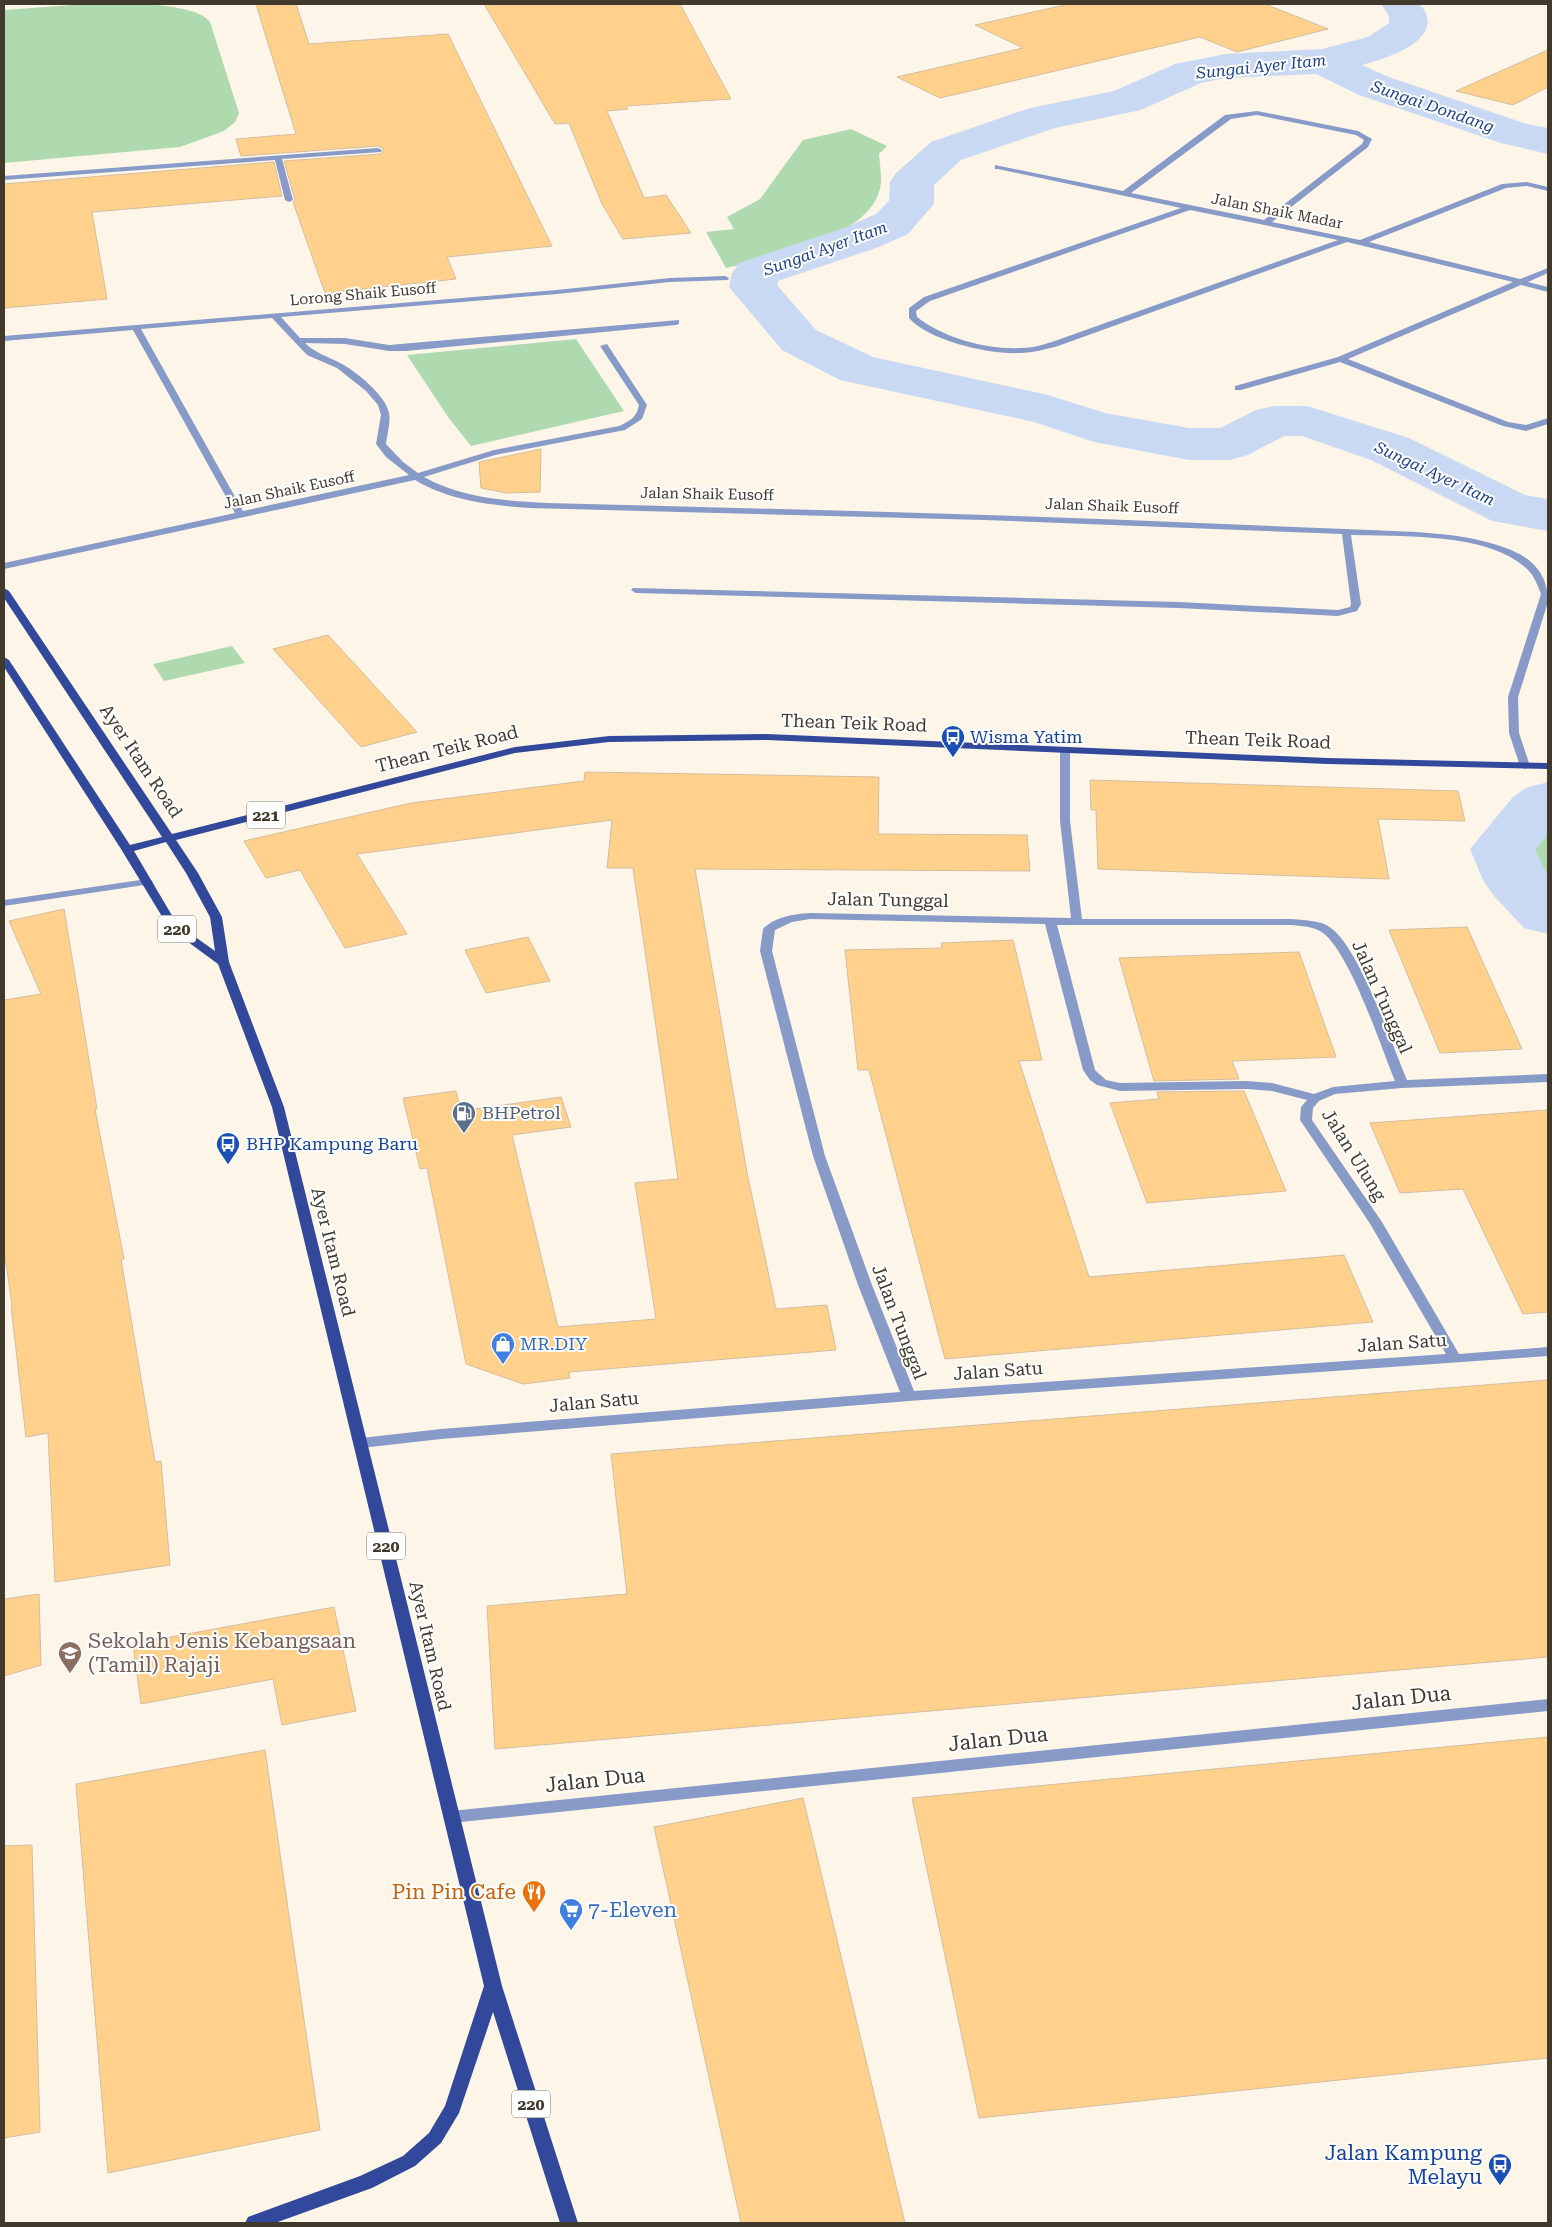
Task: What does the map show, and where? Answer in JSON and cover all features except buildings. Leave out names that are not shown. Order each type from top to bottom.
[{"type":"main road","name":"Ayer Itam Road","points":[[4,592],[170,839],[192,873],[216,917],[222,962],[278,1107],[300,1205],[361,1444],[493,1986],[569,2223]]},
{"type":"main road","points":[[4,660],[127,849]]},
{"type":"main road","name":"Thean Teik Road","points":[[170,839],[440,767],[547,744],[606,738],[682,736],[767,737],[1326,761],[1547,766]]},
{"type":"main road","name":"221","points":[[127,849],[170,839]]},
{"type":"main road","name":"220","points":[[127,849],[173,926],[222,962]]},
{"type":"main road","points":[[254,2223],[366,2182],[409,2162],[435,2138],[453,2108],[493,1986]]},
{"type":"street","points":[[1124,194],[1228,117],[1240,114],[1256,114],[1358,133],[1368,139],[1365,144],[1267,222]]},
{"type":"street","points":[[4,178],[378,150]]},
{"type":"street","points":[[278,158],[288,200]]},
{"type":"street","name":"Jalan Shaik Madar","points":[[998,167],[1188,208],[1349,239],[1520,281],[1548,290]]},
{"type":"street","points":[[1362,242],[1505,186],[1527,184],[1548,189]]},
{"type":"street","points":[[1188,208],[927,299],[912,310],[913,318],[917,323],[946,336],[984,347],[1018,351],[1032,350],[1055,344],[1349,239]]},
{"type":"street","points":[[1238,388],[1341,359],[1548,270]]},
{"type":"street","name":"Lorong Shaik Eusoff","points":[[4,338],[670,280],[725,278]]},
{"type":"street","name":"Jalan Shaik Eusoff","points":[[274,315],[310,354],[340,366],[369,389],[382,404],[385,415],[381,444],[389,456],[402,468],[419,476],[431,485],[474,499],[561,506],[972,516],[1439,536],[1472,541],[1497,548],[1520,558],[1534,569],[1543,580],[1546,594],[1514,697],[1514,733],[1525,766]]},
{"type":"street","points":[[297,340],[345,341],[390,348],[406,348],[676,322]]},
{"type":"street","points":[[134,326],[241,516]]},
{"type":"street","name":"Jalan Shaik Eusoff","points":[[4,566],[419,476],[446,465],[488,454],[622,428],[637,421],[643,414],[643,405],[604,346]]},
{"type":"street","points":[[1341,359],[1506,424],[1526,428],[1548,421]]},
{"type":"street","points":[[636,590],[1348,612],[1354,609],[1356,604],[1346,532]]},
{"type":"street","points":[[1065,750],[1065,821],[1076,922]]},
{"type":"street","points":[[4,903],[147,882]]},
{"type":"street","name":"Jalan Tunggal","points":[[909,1396],[865,1285],[819,1156],[766,951],[768,929],[792,917],[810,916],[916,917],[1050,922],[1290,922],[1312,924],[1328,931],[1349,956],[1402,1084]]},
{"type":"street","points":[[1050,922],[1089,1070],[1094,1079],[1105,1085],[1120,1087],[1247,1085],[1272,1087],[1315,1098]]},
{"type":"street","name":"Jalan Ulung","points":[[1455,1358],[1374,1222],[1306,1120],[1307,1106],[1315,1098],[1333,1092],[1402,1084],[1548,1078]]},
{"type":"street","name":"Jalan Satu","points":[[361,1444],[461,1432],[909,1396],[1548,1352]]},
{"type":"street","name":"Jalan Dua","points":[[452,1816],[1548,1705]]},
{"type":"green space","points":[[86,4],[133,4],[171,7],[201,15],[210,22],[239,113],[235,122],[224,131],[180,147],[4,163],[4,10]]},
{"type":"green space","points":[[851,129],[887,146],[879,154],[881,184],[879,192],[870,208],[855,222],[813,244],[765,259],[726,268],[706,232],[734,229],[727,217],[760,199],[803,140]]},
{"type":"green space","points":[[576,339],[624,411],[471,446],[448,417],[407,355]]},
{"type":"green space","points":[[232,646],[245,663],[164,681],[153,664]]},
{"type":"green space","points":[[1548,830],[1548,880],[1530,851]]},
{"type":"waterway","name":"Sungai Ayer Itam","points":[[1322,61],[1382,46],[1408,28],[1409,15],[1400,4]]},
{"type":"waterway","name":"Sungai Dondang","points":[[1322,61],[1374,86],[1516,134],[1548,141]]},
{"type":"waterway","name":"Sungai Ayer Itam","points":[[1322,61],[1226,66],[1190,73],[1126,101],[1045,117],[946,151],[912,182],[911,204],[892,224],[863,237],[756,273],[753,287],[799,340],[858,369],[1048,410],[1094,426],[1189,444],[1230,444],[1274,421],[1307,421],[1390,449],[1511,509],[1548,515]]},
{"type":"waterway","name":"Sungai Ayer Itam","points":[[1548,801],[1535,810],[1502,849],[1517,882],[1548,914]]},
{"type":"place","name":"Wisma Yatim","points":[[953,758]]},
{"type":"place","name":"BHPetrol","points":[[464,1134]]},
{"type":"place","name":"BHP Kampung Baru","points":[[228,1165]]},
{"type":"place","name":"MR.DIY","points":[[503,1365]]},
{"type":"place","name":"Sekolah Jenis Kebangsaan (Tamil) Rajaji","points":[[70,1674]]},
{"type":"place","name":"Pin Pin Cafe","points":[[534,1913]]},
{"type":"place","name":"7-Eleven","points":[[571,1931]]},
{"type":"place","name":"Jalan Kampung Melayu","points":[[1500,2186]]}]
